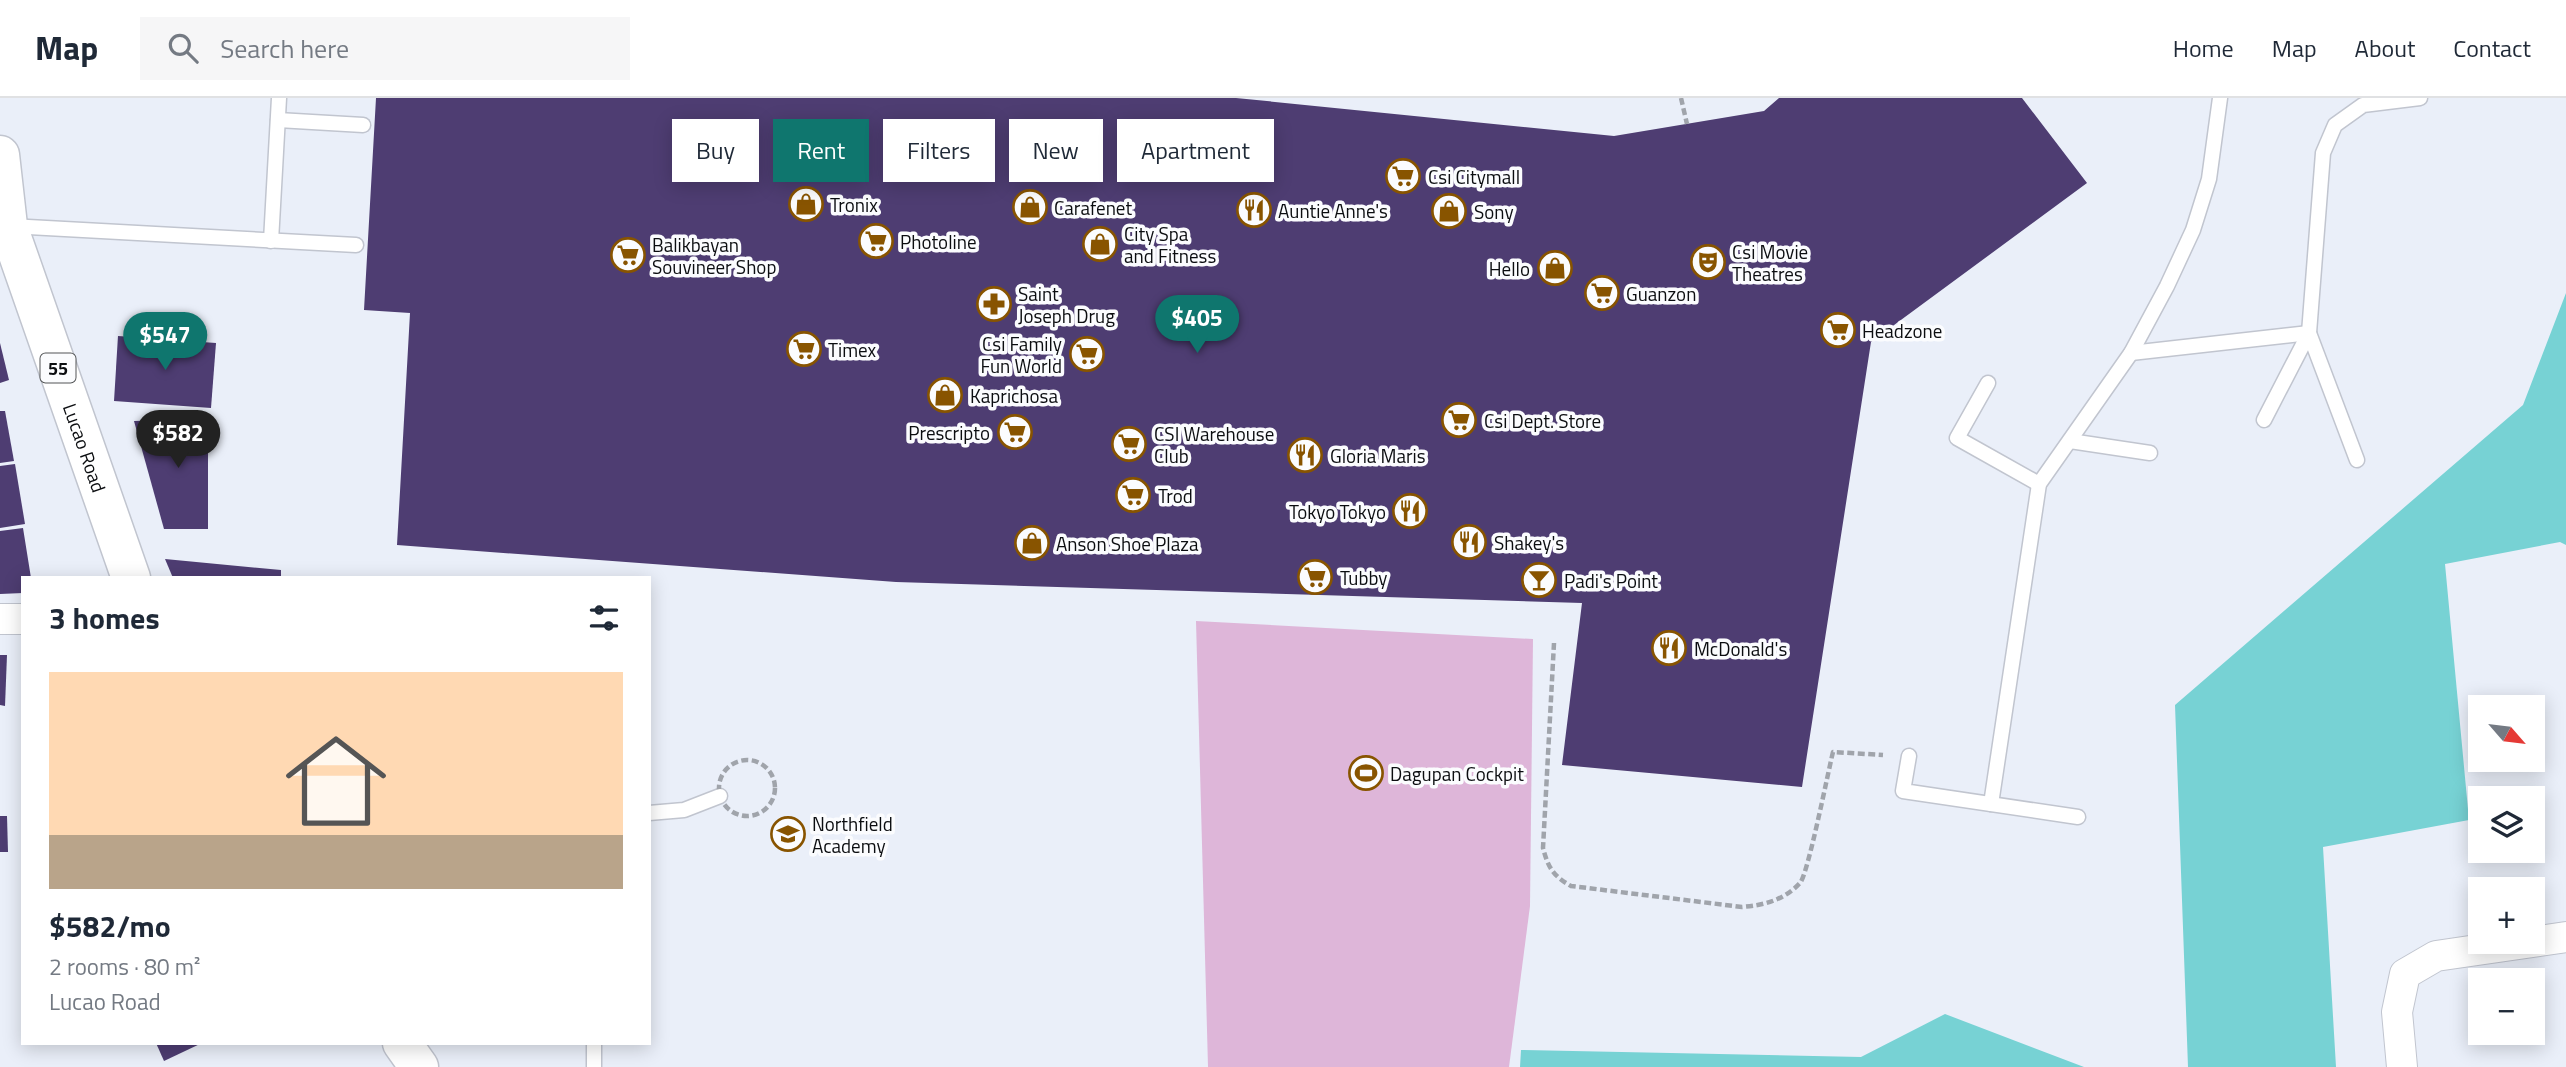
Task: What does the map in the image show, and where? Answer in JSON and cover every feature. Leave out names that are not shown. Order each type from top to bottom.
[{"type":"highway","name":"Lucao Road","points":[[0,155],[8,226],[130,576]]},
{"type":"highway","points":[[403,1045],[419,1067]]},
{"type":"street","points":[[0,619],[21,619]]},
{"type":"street","points":[[2402,1067],[2397,1012],[2405,974],[2437,956],[2566,937]]},
{"type":"lane","points":[[271,241],[279,98]]},
{"type":"lane","points":[[1991,804],[2039,484],[2131,353],[2193,230],[2209,179],[2220,98]]},
{"type":"lane","points":[[2264,420],[2309,333],[2323,153],[2335,125],[2363,105],[2420,98]]},
{"type":"lane","points":[[278,120],[363,125]]},
{"type":"lane","points":[[8,226],[356,245]]},
{"type":"lane","points":[[2131,353],[2309,333]]},
{"type":"lane","points":[[2309,333],[2357,460]]},
{"type":"lane","points":[[1988,383],[1957,438],[2039,484]]},
{"type":"lane","points":[[2070,441],[2150,453]]},
{"type":"lane","points":[[1909,756],[1903,792],[2078,817]]},
{"type":"lane","points":[[651,813],[684,810],[720,796]]},
{"type":"lane","points":[[594,1045],[594,1067]]},
{"type":"path","points":[[1681,98],[1687,124]]},
{"type":"path","points":[[1554,643],[1544,848],[1548,866],[1571,886],[1742,907],[1760,906],[1782,899],[1802,880],[1833,752],[1909,756]]},
{"type":"shaded area","name":"Dagupan Cockpit","points":[[1196,621],[1533,639],[1530,906],[1509,1067],[1208,1067]]},
{"type":"water","points":[[2566,293],[2566,545],[2560,542],[2445,564],[2468,820],[2323,847],[2336,1067],[2188,1067],[2175,705],[2523,405]]},
{"type":"water","points":[[1945,1014],[2084,1067],[1520,1067],[1521,1050],[1861,1057]]},
{"type":"building","name":"CSI Warehouse Club","points":[[376,98],[1236,98],[1614,136],[1764,111],[1779,98],[2022,98],[2087,183],[1871,342],[1802,787],[1562,765],[1582,603],[896,582],[397,545],[410,313],[364,310]]},
{"type":"building","points":[[118,336],[216,343],[211,408],[114,401]]},
{"type":"building","points":[[0,343],[9,380],[0,383]]},
{"type":"building","points":[[0,411],[5,411],[14,461],[0,463]]},
{"type":"building","points":[[208,419],[208,529],[164,529],[134,421]]},
{"type":"building","points":[[15,464],[25,524],[0,528],[0,466]]},
{"type":"building","points":[[23,528],[31,576],[21,576],[21,593],[0,594],[0,531]]},
{"type":"building","points":[[165,559],[281,570],[281,576],[172,576]]},
{"type":"building","points":[[0,655],[7,655],[5,706],[0,705]]},
{"type":"building","points":[[0,816],[7,816],[8,852],[0,852]]},
{"type":"building","points":[[157,1045],[198,1045],[164,1061]]},
{"type":"place","name":"Csi Citymall","points":[[1403,176]]},
{"type":"place","name":"Tronix","points":[[806,204]]},
{"type":"place","name":"Carafenet","points":[[1030,207]]},
{"type":"place","name":"Auntie Anne's","points":[[1254,210]]},
{"type":"place","name":"Sony","points":[[1449,211]]},
{"type":"place","name":"Photoline","points":[[876,241]]},
{"type":"place","name":"City Spa and Fitness","points":[[1100,244]]},
{"type":"place","name":"Balikbayan Souvineer Shop","points":[[628,255]]},
{"type":"place","name":"Csi Movie Theatres","points":[[1708,262]]},
{"type":"place","name":"Hello","points":[[1555,268]]},
{"type":"place","name":"Guanzon","points":[[1602,293]]},
{"type":"place","name":"Saint Joseph Drug","points":[[994,304]]},
{"type":"place","name":"Headzone","points":[[1838,330]]},
{"type":"place","name":"Timex","points":[[804,349]]},
{"type":"place","name":"Csi Family Fun World","points":[[1087,354]]},
{"type":"place","name":"Kaprichosa","points":[[945,395]]},
{"type":"place","name":"Csi Dept. Store","points":[[1459,420]]},
{"type":"place","name":"Prescripto","points":[[1015,432]]},
{"type":"place","name":"CSI Warehouse Club","points":[[1129,444]]},
{"type":"place","name":"Gloria Maris","points":[[1305,455]]},
{"type":"place","name":"Trod","points":[[1133,495]]},
{"type":"place","name":"Tokyo Tokyo","points":[[1410,511]]},
{"type":"place","name":"Shakey's","points":[[1469,542]]},
{"type":"place","name":"Anson Shoe Plaza","points":[[1032,543]]},
{"type":"place","name":"Tubby","points":[[1315,577]]},
{"type":"place","name":"Padi's Point","points":[[1539,580]]},
{"type":"place","name":"McDonald's","points":[[1669,648]]},
{"type":"place","name":"Dagupan Cockpit","points":[[1366,773]]},
{"type":"place","name":"Northfield Academy","points":[[788,834]]}]
